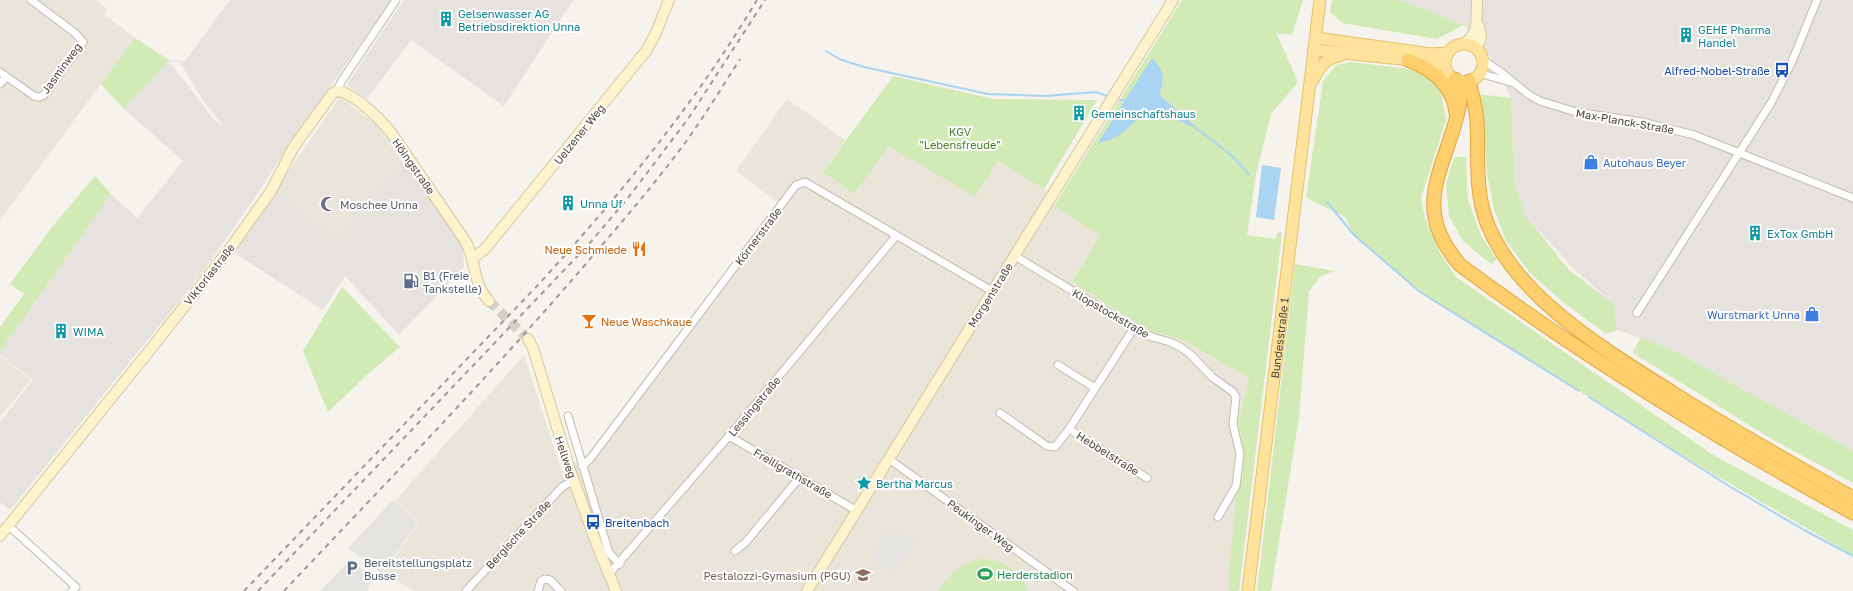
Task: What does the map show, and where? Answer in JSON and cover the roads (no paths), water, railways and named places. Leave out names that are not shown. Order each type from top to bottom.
[{"type":"highway","points":[[1408,60],[1428,69],[1443,82],[1454,103],[1456,119]]},
{"type":"highway","points":[[1474,77],[1477,118],[1477,168],[1480,193],[1486,221],[1502,253],[1525,283],[1595,342],[1622,361],[1749,440],[1853,498]]},
{"type":"highway","points":[[1455,79],[1459,88],[1461,100],[1433,196],[1434,218],[1449,252],[1466,270],[1587,355],[1733,445],[1853,513]]},
{"type":"main road","name":"Bundesstraße 1","points":[[1248,591],[1311,84],[1320,0]]},
{"type":"main road","points":[[1316,38],[1431,54],[1448,53],[1458,45],[1464,44],[1477,49],[1483,60],[1474,77],[1455,79],[1448,74],[1445,66],[1448,53]]},
{"type":"main road","points":[[1314,50],[1431,62],[1445,66]]},
{"type":"main road","points":[[1311,84],[1323,63],[1329,58],[1350,53]]},
{"type":"street","name":"Jasminweg","points":[[3,74],[34,96],[39,97],[44,95],[83,42],[76,33],[31,0]]},
{"type":"street","name":"Viktoriastraße","points":[[0,536],[231,247],[271,191],[293,148],[332,94],[337,91],[341,82],[396,0]]},
{"type":"street","name":"Uelzener Weg","points":[[473,258],[485,249],[646,51],[655,35],[670,0]]},
{"type":"street","name":"Morgenstraße","points":[[807,591],[1174,0]]},
{"type":"street","points":[[1477,0],[1478,21],[1481,36],[1477,49]]},
{"type":"street","points":[[1637,313],[1768,109],[1787,72],[1817,0]]},
{"type":"street","points":[[1464,44],[1476,32],[1478,21]]},
{"type":"street","name":"Max-Planck-Straße","points":[[1483,60],[1529,95],[1559,108],[1671,128],[1741,152],[1853,198]]},
{"type":"street","points":[[0,84],[3,74]]},
{"type":"street","name":"Max-Planck-Straße","points":[[1474,77],[1512,82]]},
{"type":"street","name":"Höingstraße","points":[[337,91],[346,93],[384,124],[455,224],[473,258]]},
{"type":"street","name":"Körnerstraße","points":[[582,466],[590,459],[648,383],[796,185],[805,182],[992,291]]},
{"type":"street","name":"Lessingstraße","points":[[609,574],[620,564],[729,436],[896,236]]},
{"type":"street","name":"Klopstockstraße","points":[[1015,256],[1134,328],[1152,337],[1170,342],[1182,348],[1190,354],[1212,377],[1233,392],[1236,397],[1233,424],[1240,454],[1236,486],[1218,517]]},
{"type":"street","points":[[473,258],[477,284],[489,301]]},
{"type":"street","points":[[1000,413],[1051,448],[1058,444],[1134,328]]},
{"type":"street","name":"Hellweg","points":[[528,339],[533,348],[556,427],[574,480],[597,545],[616,591]]},
{"type":"street","points":[[1058,364],[1095,388]]},
{"type":"street","name":"Hellweg","points":[[568,416],[609,553],[620,564]]},
{"type":"street","name":"Hebbelstraße","points":[[1069,429],[1147,478]]},
{"type":"street","name":"Freiligrathstraße","points":[[729,436],[857,511]]},
{"type":"street","name":"Peukinger Weg","points":[[889,459],[1073,591]]},
{"type":"street","points":[[735,551],[746,542],[800,477]]},
{"type":"street","name":"Bergische Straße","points":[[466,591],[562,487],[574,480]]},
{"type":"street","points":[[9,526],[76,587],[72,591]]},
{"type":"street","points":[[538,591],[541,581],[545,579],[550,580],[561,591]]},
{"type":"water","points":[[1152,58],[1160,67],[1163,75],[1160,95],[1195,126],[1190,126],[1165,114],[1145,111],[1119,136],[1098,143]]},
{"type":"water","points":[[1262,165],[1281,168],[1274,220],[1256,217]]},
{"type":"waterway","points":[[826,51],[839,59],[864,67],[988,94],[1045,96],[1096,92],[1107,96]]},
{"type":"waterway","points":[[1120,100],[1125,101]]},
{"type":"waterway","points":[[1192,125],[1230,154],[1249,174]]},
{"type":"waterway","points":[[1327,202],[1354,235],[1420,292],[1579,391]]},
{"type":"waterway","points":[[1589,397],[1729,486],[1804,530],[1853,556]]},
{"type":"tunnel","points":[[489,301],[528,339]]},
{"type":"railway","points":[[244,591],[538,285],[598,218],[682,112],[708,76],[757,0]]},
{"type":"railway","points":[[258,591],[589,244],[628,198],[688,119],[765,0]]},
{"type":"railway","points":[[284,591],[470,394],[606,240],[688,139],[740,59]]},
{"type":"place","name":"Gelsenwasser AG Betriebsdirektion Unna","points":[[446,19]]},
{"type":"place","name":"GEHE Pharma Handel","points":[[1686,35]]},
{"type":"place","name":"Alfred-Nobel-Straße","points":[[1782,70]]},
{"type":"place","name":"Gemeinschaftshaus","points":[[1079,113]]},
{"type":"place","name":"Autohaus Beyer","points":[[1591,162]]},
{"type":"place","name":"Unna Uf","points":[[568,203]]},
{"type":"place","name":"Moschee Unna","points":[[328,204]]},
{"type":"place","name":"ExTox GmbH","points":[[1755,233]]},
{"type":"place","name":"Neue Schmiede","points":[[639,249]]},
{"type":"place","name":"B1 (Freie Tankstelle)","points":[[411,281]]},
{"type":"place","name":"Wurstmarkt Unna","points":[[1812,314]]},
{"type":"place","name":"Neue Waschkaue","points":[[589,321]]},
{"type":"place","name":"WIMA","points":[[61,331]]},
{"type":"place","name":"Bertha Marcus","points":[[864,483]]},
{"type":"place","name":"Breitenbach","points":[[593,522]]},
{"type":"place","name":"Bereitstellungsplatz Busse","points":[[352,568]]},
{"type":"place","name":"Herderstadion","points":[[985,574]]},
{"type":"place","name":"Pestalozzi-Gymasium (PGU)","points":[[863,575]]},
{"type":"park label","name":"KGV \"Lebensfreude\"","points":[[960,137]]}]
